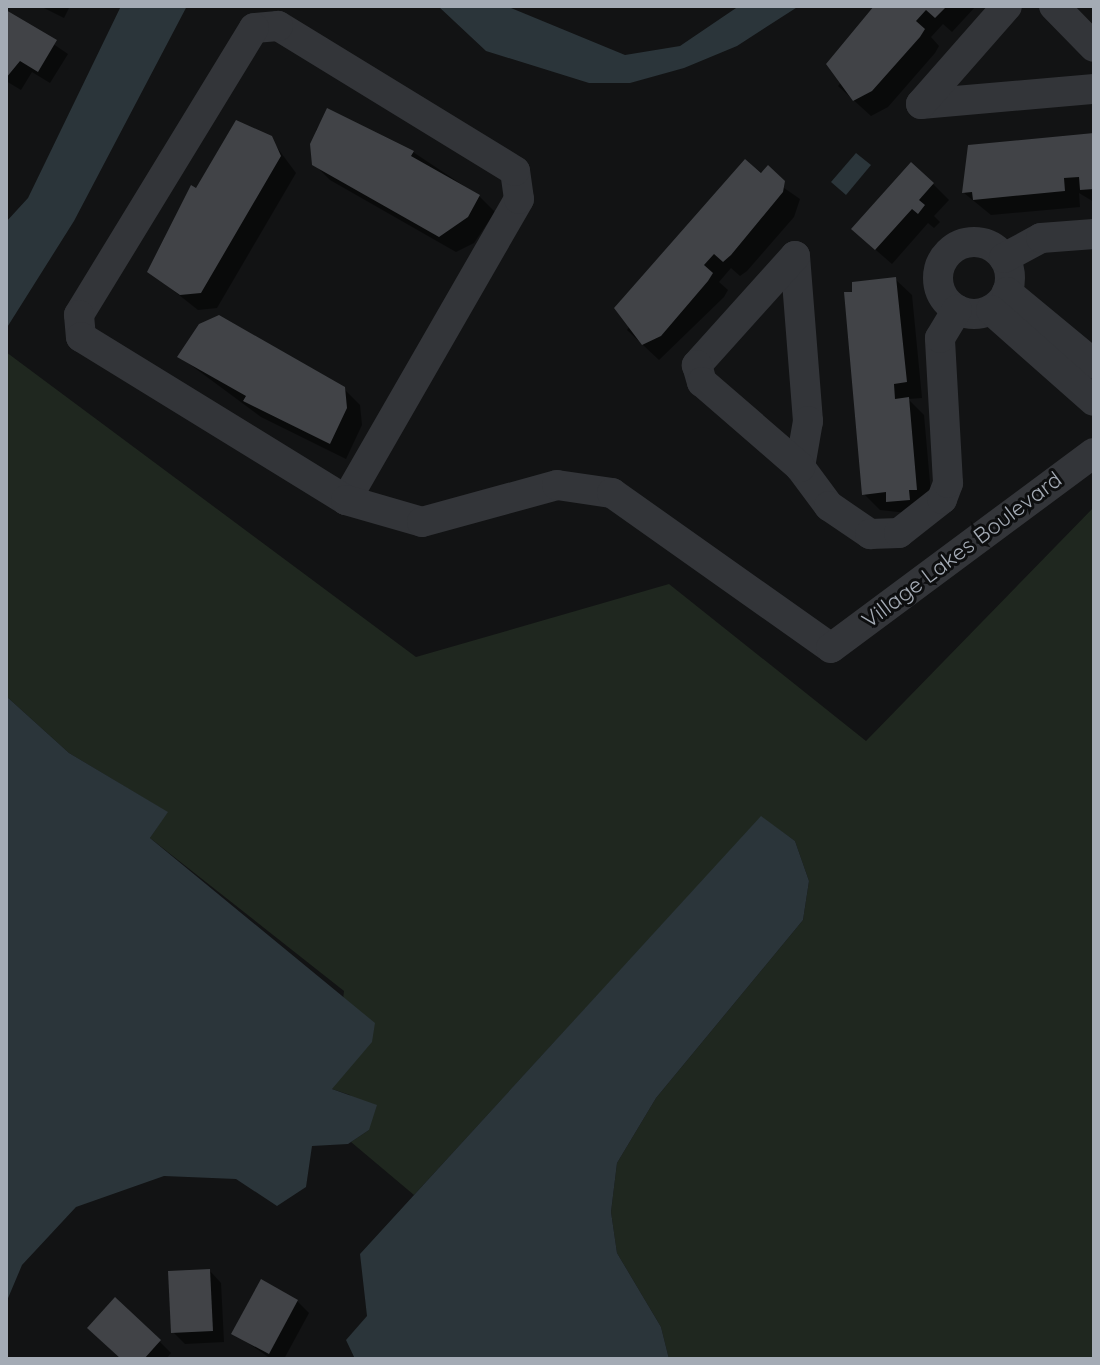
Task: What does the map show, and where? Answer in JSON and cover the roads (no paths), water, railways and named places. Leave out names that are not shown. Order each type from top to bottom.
[{"type":"street","points":[[1007,6],[921,104],[1094,89]]},
{"type":"street","points":[[1054,6],[1094,47]]},
{"type":"street","points":[[278,26],[515,171],[519,199],[346,500],[81,337],[79,315],[254,28],[278,26]]},
{"type":"street","points":[[1004,258],[1041,238],[1094,234]]},
{"type":"street","points":[[957,310],[941,293],[943,259],[974,242],[1004,258]]},
{"type":"street","points":[[800,467],[808,421],[795,256],[697,365],[702,382],[800,467],[829,506],[870,534],[899,533],[925,517],[948,483],[940,338],[957,310],[999,301],[1094,364]]},
{"type":"street","points":[[999,301],[1004,258]]},
{"type":"street","points":[[999,301],[1094,401]]},
{"type":"street","name":"Village Lakes Boulevard","points":[[346,500],[422,522],[557,485],[612,493],[831,648],[1094,453]]}]
